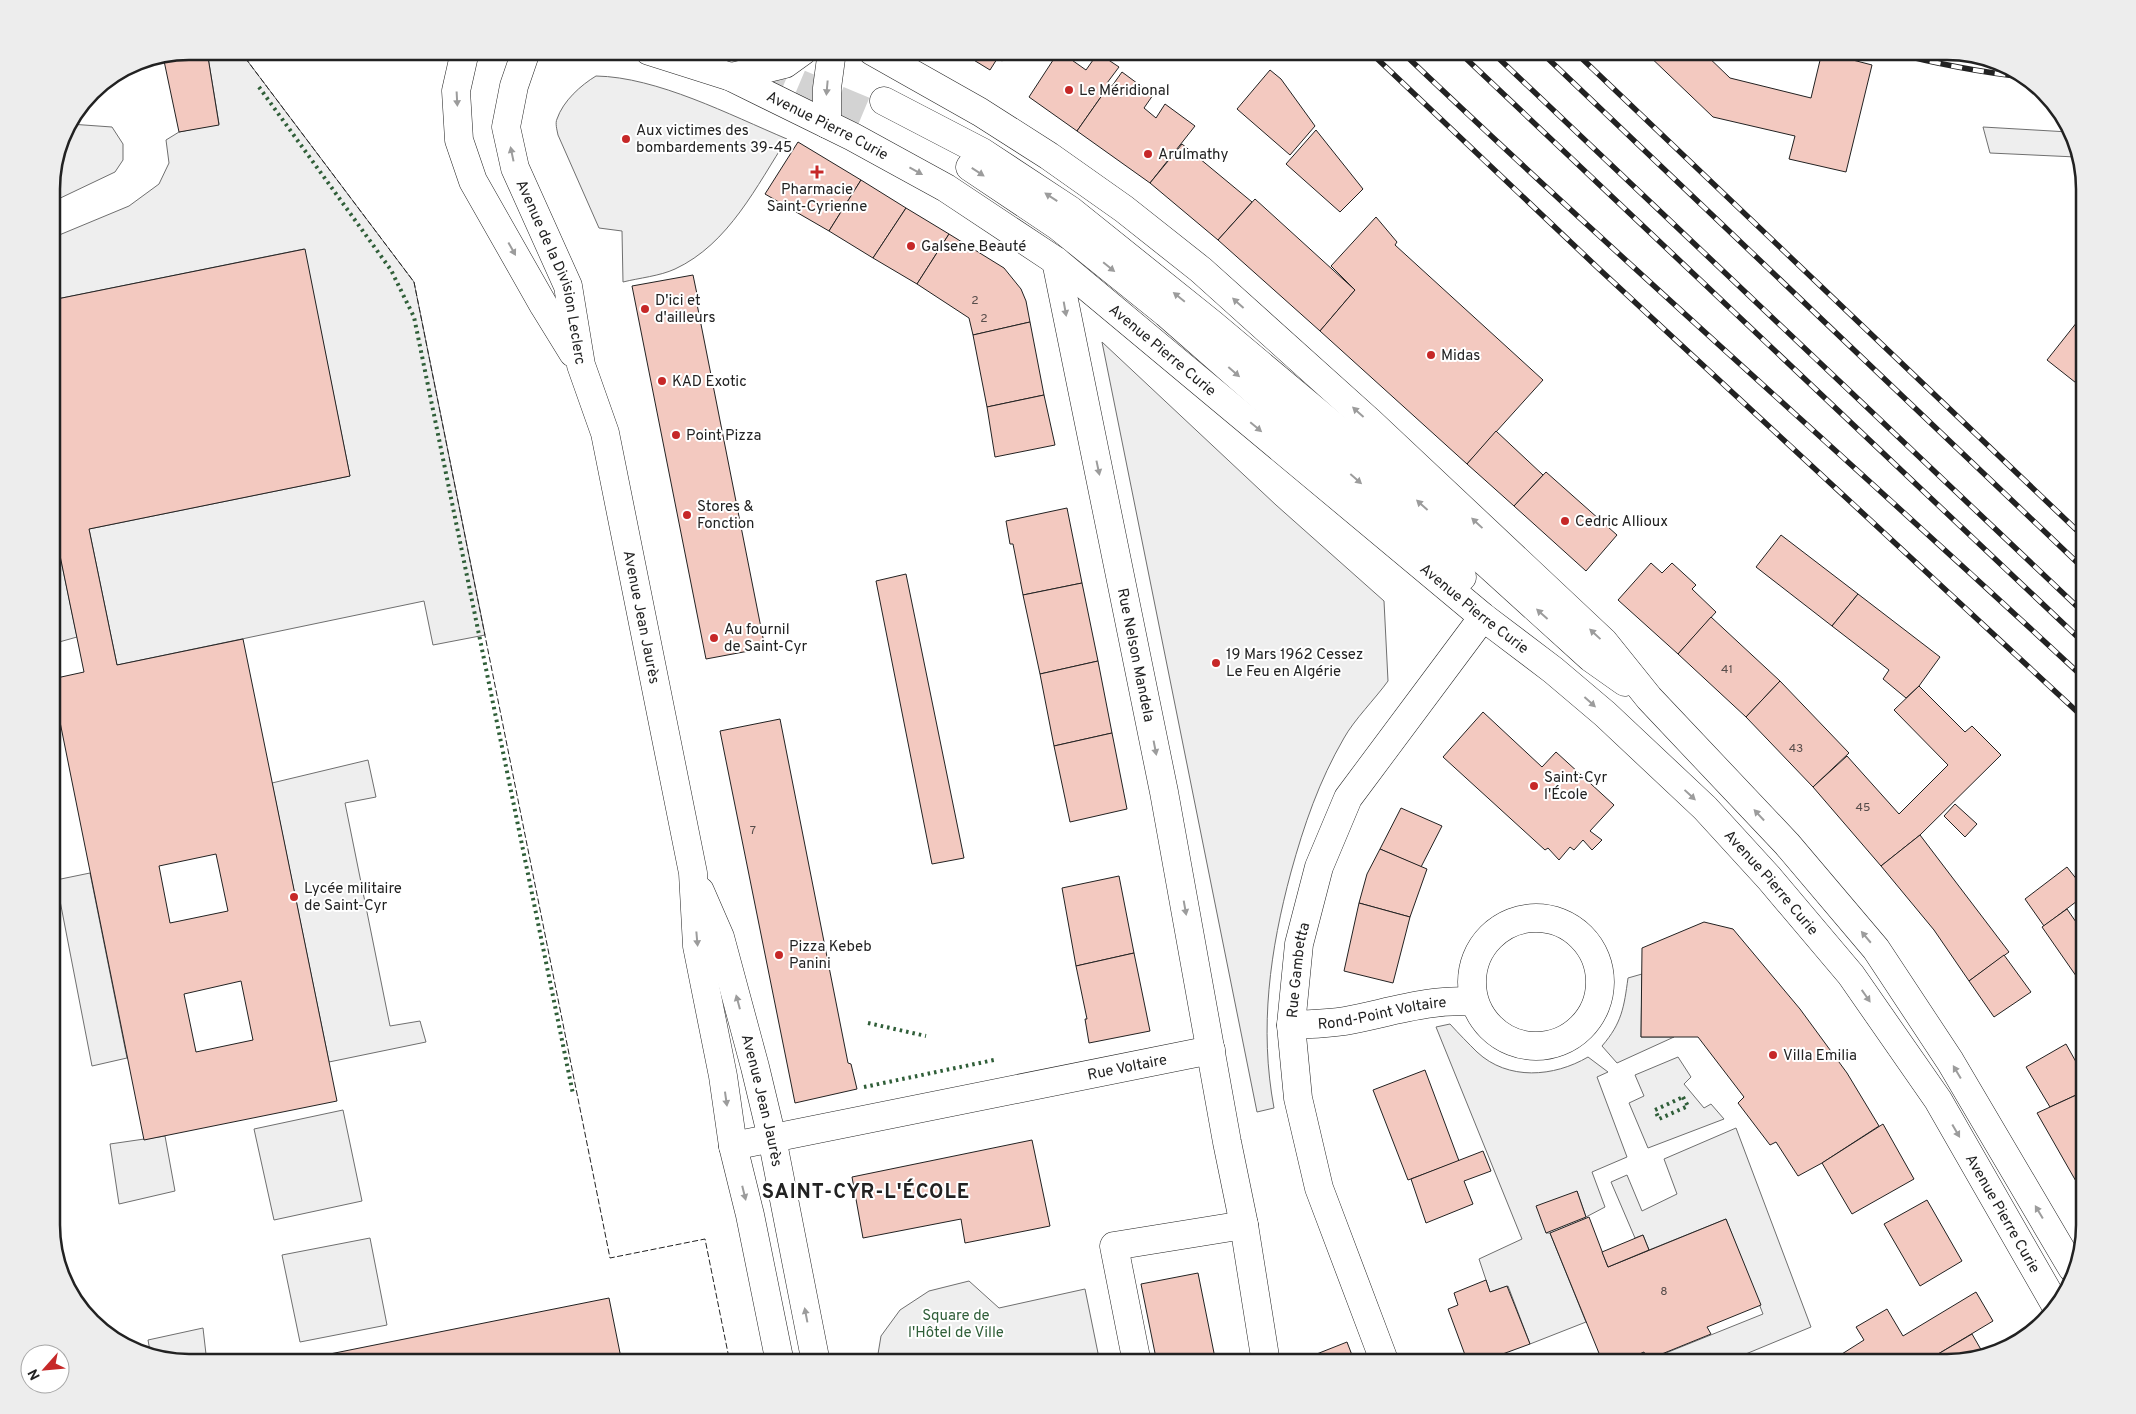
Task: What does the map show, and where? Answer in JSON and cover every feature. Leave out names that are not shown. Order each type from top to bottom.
[{"type":"main road","name":"Avenue de la Division Leclerc","points":[[462,60],[456,91],[459,140],[473,181],[544,306],[581,365]]},
{"type":"main road","name":"Avenue de la Division Leclerc","points":[[523,60],[514,86],[506,127],[515,168],[568,286],[581,365]]},
{"type":"main road","name":"Avenue Pierre Curie","points":[[677,60],[731,77],[826,124],[946,188],[1056,262],[1483,617],[1553,670],[1605,714],[1705,808],[1769,878],[1851,975],[1938,1100],[2052,1299]]},
{"type":"main road","name":"Avenue Pierre Curie","points":[[731,77],[784,64],[790,60]]},
{"type":"main road","points":[[826,124],[827,88],[831,60]]},
{"type":"main road","name":"Avenue Pierre Curie","points":[[888,60],[980,112],[1057,161],[1124,209],[1201,270],[1370,422],[1604,642],[1649,698],[1786,844],[1876,949],[1950,1061],[2070,1264]]},
{"type":"main road","points":[[1553,670],[1424,538],[1166,313],[1051,221],[879,108],[982,152],[1070,210],[1212,324],[1355,444],[1591,658],[1649,698]]},
{"type":"main road","name":"Rue Nelson Mandela","points":[[1056,262],[1162,782],[1211,1050]]},
{"type":"main road","points":[[1276,337],[1284,384]]},
{"type":"main road","name":"Avenue Jean Jaurès","points":[[581,365],[605,433],[692,873],[697,946],[723,1076],[733,1146],[750,1215],[778,1354]]},
{"type":"main road","name":"Rue Gambetta","points":[[1382,1354],[1319,1188],[1298,1098],[1292,1025],[1300,944],[1319,867],[1348,798],[1483,617]]},
{"type":"main road","name":"Avenue Jean Jaurès","points":[[692,873],[720,937],[772,1138],[814,1354]]},
{"type":"main road","points":[[1544,918],[1574,930],[1595,954],[1601,980],[1596,1006],[1582,1028],[1560,1043],[1533,1047],[1508,1041],[1487,1025],[1474,1002],[1472,969],[1486,941],[1512,922],[1544,918]]},
{"type":"main road","name":"Rond-Point Voltaire","points":[[1292,1025],[1344,1021],[1456,1000],[1474,1002]]},
{"type":"main road","points":[[1211,1050],[1244,1225],[1265,1354]]},
{"type":"main road","name":"Rue Voltaire","points":[[733,1146],[1211,1050]]},
{"type":"main road","points":[[1135,1354],[1114,1246],[1244,1225]]},
{"type":"green space","points":[[208,60],[247,60],[414,282],[485,635],[433,645],[424,601],[117,665],[89,529],[350,476],[304,249],[60,298],[60,235],[129,206],[159,184],[169,163],[166,140],[179,132],[219,124]]},
{"type":"green space","points":[[596,76],[619,78],[668,90],[787,139],[753,194],[726,229],[711,245],[675,269],[623,282],[622,231],[599,228],[558,135],[556,121],[560,112],[568,100],[584,84]]},
{"type":"green space","points":[[77,125],[112,127],[123,144],[123,160],[115,172],[60,198],[60,181],[64,156]]},
{"type":"green space","points":[[1983,127],[2062,132],[2072,157],[1990,153]]},
{"type":"green space","points":[[1102,342],[1276,505],[1384,601],[1388,681],[1348,731],[1335,754],[1313,804],[1291,872],[1277,931],[1269,989],[1267,1048],[1274,1108],[1257,1112]]},
{"type":"green space","points":[[60,555],[77,637],[60,642]]},
{"type":"green space","points":[[368,760],[376,797],[345,803],[390,1026],[420,1021],[426,1042],[329,1062],[272,783]]},
{"type":"green space","points":[[90,873],[127,1058],[92,1066],[60,901],[60,879]]},
{"type":"green space","points":[[1642,974],[1641,1037],[1674,1037],[1617,1063],[1602,1046],[1618,1022],[1625,998],[1628,978]]},
{"type":"green space","points":[[1450,1024],[1477,1052],[1503,1068],[1517,1072],[1546,1072],[1575,1064],[1588,1057],[1608,1072],[1597,1077],[1627,1157],[1592,1172],[1605,1207],[1586,1217],[1577,1191],[1546,1233],[1550,1233],[1586,1322],[1530,1344],[1508,1286],[1490,1292],[1479,1259],[1522,1239],[1436,1027]]},
{"type":"green space","points":[[1678,1057],[1691,1077],[1684,1084],[1704,1108],[1711,1104],[1724,1119],[1648,1148],[1629,1103],[1644,1096],[1635,1075]]},
{"type":"green space","points":[[343,1110],[362,1201],[274,1220],[254,1129]]},
{"type":"green space","points":[[1736,1128],[1811,1327],[1746,1354],[1663,1354],[1763,1314],[1726,1219],[1649,1250],[1643,1235],[1635,1238],[1611,1182],[1627,1175],[1642,1211],[1677,1194],[1664,1159]]},
{"type":"green space","points":[[165,1136],[175,1191],[119,1204],[110,1144]]},
{"type":"green space","points":[[370,1238],[387,1325],[300,1342],[282,1255]]},
{"type":"green space","name":"Square de l'Hôtel de Ville","points":[[969,1281],[999,1308],[1085,1289],[1098,1354],[878,1354],[881,1336],[900,1310],[929,1291]]},
{"type":"green space","points":[[203,1328],[206,1354],[164,1352],[149,1347],[148,1340]]},
{"type":"building","points":[[208,60],[219,125],[179,132],[164,63]]},
{"type":"building","points":[[974,60],[996,60],[990,70]]},
{"type":"building","name":"Le Méridional","points":[[1053,60],[1072,60],[1086,70],[1093,60],[1108,60],[1119,67],[1107,83],[1110,84],[1077,131],[1029,97]]},
{"type":"building","points":[[1653,60],[1711,60],[1730,78],[1811,98],[1820,60],[1853,60],[1872,65],[1846,172],[1789,159],[1795,136],[1713,117]]},
{"type":"building","points":[[1270,70],[1281,79],[1315,126],[1290,155],[1237,109]]},
{"type":"building","points":[[1122,72],[1153,95],[1144,108],[1156,118],[1165,104],[1195,126],[1150,183],[1077,131],[1110,84],[1112,86]]},
{"type":"building","points":[[1316,130],[1363,189],[1340,212],[1286,164]]},
{"type":"building","points":[[798,142],[861,180],[829,231],[765,194]]},
{"type":"building","points":[[1182,144],[1252,202],[1218,240],[1150,183]]},
{"type":"building","points":[[861,180],[906,208],[873,258],[829,231]]},
{"type":"building","points":[[1255,199],[1355,290],[1320,331],[1218,240]]},
{"type":"building","name":"Galsene Beauté","points":[[906,208],[949,234],[917,284],[873,258]]},
{"type":"building","name":"Midas","points":[[1376,217],[1397,242],[1395,245],[1543,380],[1467,464],[1320,331],[1355,290],[1331,266]]},
{"type":"building","points":[[949,234],[1004,268],[1021,289],[1026,301],[1030,322],[973,335],[969,318],[917,284]]},
{"type":"building","points":[[305,249],[350,476],[89,529],[117,665],[243,639],[337,1101],[144,1140],[60,722],[60,677],[84,672],[60,555],[60,298]],"holes":[[[216,854],[228,911],[170,923],[159,866]],[[241,981],[253,1040],[196,1052],[184,994]]]},
{"type":"building","points":[[693,275],[698,299],[696,299],[765,648],[706,659],[632,286]]},
{"type":"building","points":[[1030,322],[1044,395],[987,407],[973,335]]},
{"type":"building","points":[[2076,323],[2076,383],[2047,360]]},
{"type":"building","points":[[1044,395],[1055,445],[995,457],[987,407]]},
{"type":"building","points":[[1496,431],[1543,475],[1514,506],[1467,464]]},
{"type":"building","name":"Cedric Allioux","points":[[1546,472],[1617,535],[1586,571],[1514,506]]},
{"type":"building","points":[[1067,508],[1082,583],[1023,595],[1013,544],[1010,544],[1006,521]]},
{"type":"building","points":[[1781,535],[1858,594],[1832,626],[1756,567]]},
{"type":"building","points":[[1651,563],[1662,573],[1672,563],[1696,585],[1692,589],[1716,612],[1678,654],[1618,600]]},
{"type":"building","points":[[906,574],[964,858],[932,864],[876,581]]},
{"type":"building","points":[[1082,583],[1098,661],[1040,674],[1023,595]]},
{"type":"building","points":[[1858,594],[1940,657],[1919,686],[1906,698],[1883,679],[1889,670],[1832,626]]},
{"type":"building","points":[[1711,617],[1780,681],[1746,717],[1678,654]]},
{"type":"building","points":[[1098,661],[1112,733],[1054,746],[1040,674]]},
{"type":"building","points":[[1780,681],[1849,753],[1813,787],[1746,717]]},
{"type":"building","points":[[1919,686],[1965,732],[1972,726],[2001,755],[1920,835],[1881,866],[1813,787],[1847,756],[1899,814],[1948,765],[1894,710]]},
{"type":"building","name":"Saint-Cyr l'École","points":[[1483,712],[1542,767],[1556,752],[1614,805],[1590,831],[1602,840],[1592,850],[1583,840],[1574,850],[1570,847],[1559,860],[1548,848],[1545,850],[1443,757]]},
{"type":"building","points":[[780,719],[848,1063],[851,1064],[857,1089],[795,1103],[720,731]]},
{"type":"building","points":[[1112,733],[1127,809],[1070,822],[1054,746]]},
{"type":"building","points":[[1955,804],[1977,824],[1965,837],[1944,816]]},
{"type":"building","points":[[1401,808],[1442,826],[1421,867],[1380,849]]},
{"type":"building","points":[[1920,835],[2009,952],[1969,981],[1934,930],[1881,866]]},
{"type":"building","points":[[1380,849],[1427,869],[1410,917],[1359,903],[1367,874]]},
{"type":"building","points":[[2067,867],[2076,878],[2076,902],[2044,926],[2025,899]]},
{"type":"building","points":[[1119,876],[1134,953],[1076,966],[1062,888]]},
{"type":"building","points":[[1359,903],[1410,917],[1393,983],[1344,971]]},
{"type":"building","points":[[2067,909],[2076,922],[2076,976],[2042,927]]},
{"type":"building","name":"Villa Emilia","points":[[1704,922],[1733,929],[1800,1009],[1847,1073],[1879,1126],[1822,1163],[1798,1176],[1776,1142],[1770,1145],[1738,1103],[1744,1097],[1698,1037],[1641,1037],[1642,948]]},
{"type":"building","points":[[1134,953],[1150,1031],[1089,1043],[1085,1019],[1087,1019],[1076,966]]},
{"type":"building","points":[[2004,955],[2031,992],[1994,1017],[1969,981]]},
{"type":"building","points":[[2066,1044],[2076,1062],[2076,1095],[2050,1107],[2026,1067]]},
{"type":"building","points":[[1425,1070],[1459,1161],[1408,1180],[1373,1090]]},
{"type":"building","points":[[2076,1095],[2076,1181],[2037,1113]]},
{"type":"building","points":[[1883,1124],[1914,1179],[1852,1214],[1822,1163]]},
{"type":"building","points":[[1032,1140],[1050,1226],[965,1243],[961,1219],[863,1238],[852,1177]]},
{"type":"building","points":[[1483,1151],[1491,1171],[1464,1181],[1473,1204],[1426,1223],[1411,1179]]},
{"type":"building","points":[[1577,1191],[1586,1217],[1546,1233],[1536,1206]]},
{"type":"building","points":[[1927,1200],[1962,1261],[1920,1286],[1884,1224]]},
{"type":"building","points":[[1589,1217],[1608,1267],[1726,1219],[1761,1305],[1707,1327],[1711,1334],[1662,1354],[1645,1354],[1644,1352],[1639,1354],[1599,1354],[1550,1233]]},
{"type":"building","points":[[1643,1235],[1649,1250],[1608,1267],[1602,1252]]},
{"type":"building","points":[[1198,1273],[1214,1354],[1155,1354],[1141,1284]]},
{"type":"building","points":[[1486,1280],[1490,1292],[1507,1286],[1530,1344],[1503,1354],[1465,1354],[1448,1309],[1458,1305],[1454,1293]]},
{"type":"building","points":[[1976,1292],[1993,1321],[1938,1354],[1842,1354],[1864,1340],[1856,1327],[1887,1309],[1903,1336]]},
{"type":"building","points":[[609,1298],[620,1354],[330,1354]]},
{"type":"building","points":[[1972,1334],[1981,1350],[1963,1353],[1938,1354]]},
{"type":"building","points":[[1347,1342],[1352,1354],[1317,1354]]},
{"type":"tunnel","points":[[743,60],[874,115]]},
{"type":"railway","points":[[1378,60],[1598,268],[2076,711]]},
{"type":"railway","points":[[1411,60],[1571,210],[2076,671]]},
{"type":"railway","points":[[1468,60],[2076,635]]},
{"type":"railway","points":[[1500,60],[2076,605]]},
{"type":"railway","points":[[1549,60],[2076,561]]},
{"type":"railway","points":[[1583,60],[2076,529]]},
{"type":"railway","points":[[1925,60],[2007,75]]},
{"type":"hedge","points":[[259,87],[391,270],[414,317],[573,1094]]},
{"type":"hedge","points":[[868,1023],[926,1036]]},
{"type":"hedge","points":[[864,1087],[994,1060]]},
{"type":"hedge","points":[[1683,1097],[1688,1106],[1659,1119],[1655,1110],[1683,1097]]},
{"type":"fence","points":[[247,60],[414,282],[610,1258],[705,1239],[728,1354]]},
{"type":"place","name":"Le Méridional","points":[[1069,90]]},
{"type":"place","name":"Aux victimes des bombardements 39-45","points":[[626,139]]},
{"type":"place","name":"Arulmathy","points":[[1148,154]]},
{"type":"place","name":"Pharmacie Saint-Cyrienne","points":[[817,172]]},
{"type":"place","name":"Galsene Beauté","points":[[911,246]]},
{"type":"place","name":"D'ici et d'ailleurs","points":[[645,309]]},
{"type":"place","name":"Midas","points":[[1431,355]]},
{"type":"place","name":"KAD Exotic","points":[[662,381]]},
{"type":"place","name":"Point Pizza","points":[[676,435]]},
{"type":"place","name":"Stores & Fonction","points":[[687,515]]},
{"type":"place","name":"Cedric Allioux","points":[[1565,521]]},
{"type":"place","name":"Au fournil de Saint-Cyr","points":[[714,638]]},
{"type":"place","name":"19 Mars 1962 Cessez Le Feu en Algérie","points":[[1216,663]]},
{"type":"place","name":"Saint-Cyr l'École","points":[[1534,786]]},
{"type":"place","name":"Lycée militaire de Saint-Cyr","points":[[294,897]]},
{"type":"place","name":"Pizza Kebeb Panini","points":[[779,955]]},
{"type":"place","name":"Villa Emilia","points":[[1773,1055]]},
{"type":"district","name":"SAINT-CYR-L'ÉCOLE","points":[[866,1191]]}]
